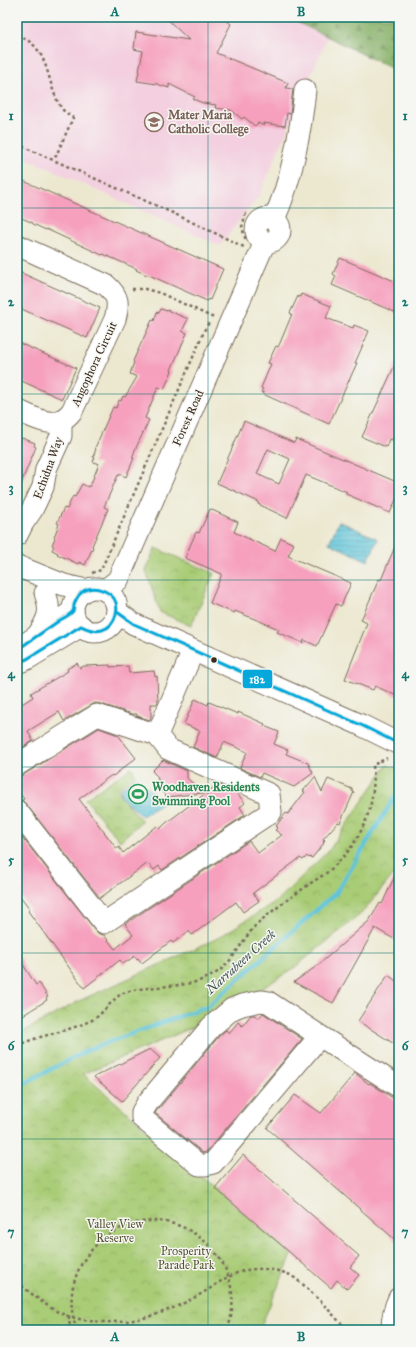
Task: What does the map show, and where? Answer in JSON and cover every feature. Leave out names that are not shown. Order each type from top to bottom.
[{"type":"street","name":"Forest Road","points":[[85,600],[118,580],[265,242],[275,240],[281,232],[278,222],[274,219],[281,204],[292,166],[302,117],[305,90]]},
{"type":"street","points":[[17,245],[106,286],[115,294]]},
{"type":"street","name":"Angophora Circuit","points":[[62,420],[67,418],[72,411],[115,319],[118,309],[118,302],[115,294]]},
{"type":"street","points":[[17,410],[46,422],[62,420]]},
{"type":"street","name":"Echidna Way","points":[[17,535],[23,522],[32,510],[43,487],[46,469],[61,436],[62,420]]},
{"type":"street","points":[[17,566],[64,585],[85,600]]},
{"type":"street","points":[[17,580],[45,593],[85,600],[111,594],[117,606],[115,619],[111,624],[100,631],[87,630],[85,600]]},
{"type":"street","points":[[38,635],[47,621],[50,610],[49,602],[45,593]]},
{"type":"street","points":[[17,650],[85,600]]},
{"type":"street","points":[[17,663],[27,659],[85,600]]},
{"type":"street","points":[[117,612],[134,624],[360,725],[396,752]]},
{"type":"street","points":[[158,735],[193,650]]},
{"type":"street","points":[[17,765],[98,715],[158,735],[168,749],[269,794],[271,812],[104,923],[17,811]]},
{"type":"street","points":[[320,1036],[213,1163],[199,1165],[142,1118],[142,1112],[148,1102],[211,1027],[232,1009],[261,1001],[268,1002],[399,1087]]},
{"type":"street","points":[[392,1330],[392,1321],[396,1303],[399,1298]]},
{"type":"path","points":[[17,36],[22,37],[33,45],[42,56],[56,97],[63,110],[73,118],[54,160]]},
{"type":"path","points":[[17,144],[175,214],[248,249],[242,227],[246,213]]},
{"type":"path","points":[[115,294],[132,289],[145,289],[160,294],[214,318]]},
{"type":"path","points":[[85,600],[101,570],[206,327],[219,312]]},
{"type":"path","points":[[17,1046],[28,1040],[76,1027],[95,1018],[110,1003],[127,991],[198,981],[219,971],[256,926],[275,909],[330,870],[350,849],[362,830],[371,802],[374,782],[372,766],[396,752]]},
{"type":"path","points":[[77,1330],[72,1299],[77,1274],[82,1262],[108,1234],[132,1224],[144,1221],[157,1221],[182,1226],[193,1232],[213,1249],[220,1259],[229,1277],[232,1298],[232,1313],[227,1330]]},
{"type":"path","points":[[17,1282],[52,1308],[69,1316],[103,1322],[138,1320],[167,1311],[242,1271],[260,1269],[274,1270],[288,1274],[302,1284],[347,1330]]},
{"type":"path","points":[[69,1316],[70,1330]]},
{"type":"shaded area","name":"Mater Maria Catholic College","points":[[17,17],[336,17],[259,196],[220,246],[17,154]]},
{"type":"green space","points":[[287,17],[399,17],[399,72]]},
{"type":"green space","points":[[155,548],[214,573],[191,626],[160,612],[146,571]]},
{"type":"green space","name":"Valley View Reserve","points":[[387,765],[399,769],[399,868],[362,913],[294,968],[217,1017],[83,1074],[292,1255],[259,1330],[25,1330],[17,1321],[17,1035],[79,1001],[218,938],[278,900],[330,849]]},
{"type":"green space","points":[[132,767],[135,776],[118,788],[122,798],[142,821],[120,841],[85,799]]},
{"type":"water","points":[[339,521],[378,539],[368,561],[329,543]]},
{"type":"water","name":"Woodhaven Residents Swimming Pool","points":[[135,778],[151,790],[163,803],[142,816],[122,798],[120,789]]},
{"type":"building","points":[[165,17],[222,17],[231,24],[216,53],[288,83],[286,88],[293,89],[290,114],[287,113],[285,126],[263,123],[264,126],[258,123],[255,126],[244,117],[242,119],[231,110],[215,108],[216,105],[203,103],[193,99],[195,97],[169,84],[169,88],[157,84],[137,81],[143,51],[134,49],[136,32],[189,40]]},
{"type":"building","points":[[17,178],[223,269],[210,300],[208,299],[207,301],[149,276],[136,270],[137,269],[103,254],[102,255],[17,216]]},
{"type":"building","points":[[340,258],[399,283],[399,314],[332,285],[336,276],[333,274]]},
{"type":"building","points":[[17,271],[100,308],[87,338],[17,307]]},
{"type":"building","points":[[301,294],[331,306],[326,318],[353,328],[354,325],[369,331],[355,363],[357,363],[329,424],[261,392],[263,389],[261,388],[271,364],[268,363],[276,346],[278,347],[280,343],[292,314],[290,313],[298,296],[300,297]]},
{"type":"building","points":[[161,309],[188,319],[182,331],[187,333],[164,389],[158,387],[145,418],[149,420],[135,450],[132,458],[134,458],[126,477],[120,474],[119,476],[118,475],[104,507],[108,509],[85,565],[79,562],[78,564],[52,550],[54,546],[52,545],[55,538],[54,537],[59,524],[57,523],[64,508],[67,509],[73,496],[75,497],[82,484],[88,487],[90,486],[99,464],[93,462],[95,457],[93,457],[95,448],[113,407],[116,408],[119,400],[121,401],[123,396],[125,397],[137,377],[130,374],[133,361],[152,320],[154,321],[157,312],[159,313]]},
{"type":"building","points":[[17,342],[76,368],[62,399],[17,379]]},
{"type":"building","points":[[399,356],[399,419],[396,424],[398,425],[392,440],[389,439],[386,447],[362,437]]},
{"type":"building","points":[[244,421],[294,443],[296,439],[399,483],[399,493],[390,513],[346,494],[347,492],[306,475],[287,518],[258,504],[259,502],[217,483]],"holes":[[[268,449],[290,459],[279,484],[257,474]]]},
{"type":"building","points":[[17,438],[22,438],[35,443],[34,446],[36,447],[17,493]]},
{"type":"building","points":[[210,509],[238,522],[234,532],[275,551],[281,538],[294,544],[288,556],[351,583],[341,606],[336,604],[317,646],[304,640],[303,643],[277,632],[279,629],[235,611],[234,613],[210,603],[222,574],[185,558],[196,532],[199,533]]},
{"type":"building","points":[[399,537],[399,697],[375,686],[373,690],[345,679],[367,623],[361,620],[379,579],[381,580]]},
{"type":"building","points":[[77,663],[80,668],[84,666],[110,665],[110,667],[128,666],[129,673],[154,671],[155,677],[157,676],[158,702],[157,704],[151,704],[150,720],[137,716],[137,714],[132,714],[95,703],[64,721],[59,712],[28,731],[33,741],[17,751],[17,707],[33,697],[31,693],[68,671],[67,669]]},
{"type":"building","points":[[195,699],[208,705],[209,702],[238,714],[238,712],[279,732],[274,744],[288,750],[286,754],[308,763],[313,773],[294,787],[262,773],[260,777],[240,768],[247,752],[224,742],[217,758],[193,747],[200,731],[184,724]]},
{"type":"building","points":[[99,728],[118,735],[136,758],[79,799],[117,849],[119,847],[123,853],[157,826],[160,829],[218,784],[237,793],[245,803],[240,807],[245,815],[162,870],[159,866],[154,870],[148,863],[100,898],[22,800],[24,799],[17,789],[17,777],[23,775]]},
{"type":"building","points":[[163,760],[187,771],[187,778],[203,793],[167,797],[156,785],[160,781],[152,771]]},
{"type":"building","points":[[315,777],[322,792],[328,779],[352,789],[354,792],[340,823],[338,822],[323,839],[325,840],[323,842],[324,843],[312,858],[307,856],[303,860],[300,858],[253,893],[259,901],[243,912],[236,902],[192,935],[189,931],[173,943],[171,941],[142,963],[135,956],[123,964],[120,960],[84,988],[28,911],[30,909],[17,892],[18,832],[95,930],[99,934],[104,935],[115,949],[133,935],[125,924],[249,841],[258,853],[282,835],[275,830],[278,827],[276,826],[286,813],[288,814],[305,792],[303,791]]},
{"type":"building","points":[[399,867],[399,942],[375,928],[333,1003],[294,982],[317,966],[369,921],[380,903],[382,904]]},
{"type":"building","points":[[17,955],[36,985],[39,983],[48,997],[46,998],[47,1000],[17,1019]]},
{"type":"building","points":[[388,975],[399,983],[399,1047],[358,1021]]},
{"type":"building","points":[[263,1013],[302,1039],[206,1152],[203,1153],[155,1113],[220,1035],[226,1030],[229,1033],[238,1022],[242,1026],[251,1015],[259,1018]]},
{"type":"building","points":[[150,1049],[160,1058],[122,1101],[94,1077]]},
{"type":"building","points":[[355,1073],[369,1084],[370,1083],[399,1102],[399,1243],[267,1128],[295,1095],[321,1113]]},
{"type":"building","points":[[243,1155],[359,1256],[350,1267],[359,1275],[347,1289],[337,1280],[331,1288],[215,1188]]},
{"type":"waterway","name":"Narrabeen Creek","points":[[17,1087],[90,1049],[208,1006],[336,893],[399,790]]},
{"type":"transit line","name":"182","points":[[17,650],[71,613],[77,597],[85,590],[91,588],[100,589],[109,593],[114,599],[117,609],[116,615],[114,620],[107,628],[96,631],[81,626],[27,659],[17,663]]},
{"type":"transit line","name":"182","points":[[117,612],[134,624],[361,725],[399,744]]},
{"type":"place","name":"Mater Maria Catholic College","points":[[154,122]]},
{"type":"place","name":"Woodhaven Residents Swimming Pool","points":[[138,794]]},
{"type":"park label","name":"Prosperity Parade Park","points":[[186,1258]]}]
